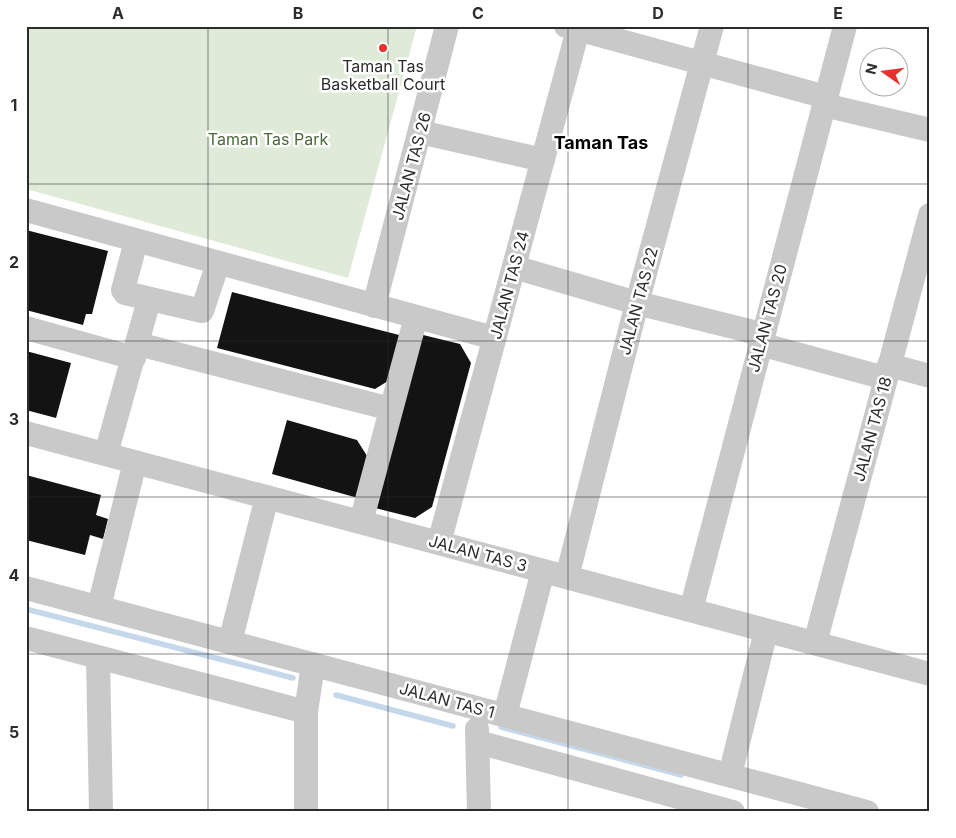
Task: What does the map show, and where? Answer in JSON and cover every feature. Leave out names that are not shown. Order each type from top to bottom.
[{"type":"street","name":"JALAN TAS 26","points":[[374,306],[447,26]]},
{"type":"street","name":"JALAN TAS 22","points":[[566,577],[637,303],[712,26]]},
{"type":"street","name":"JALAN TAS 20","points":[[691,610],[845,26]]},
{"type":"street","points":[[575,27],[930,130]]},
{"type":"street","name":"JALAN TAS 24","points":[[440,543],[543,160],[575,27]]},
{"type":"street","points":[[420,132],[543,160]]},
{"type":"street","points":[[26,210],[494,338]]},
{"type":"street","name":"JALAN TAS 18","points":[[815,643],[930,215]]},
{"type":"street","points":[[136,240],[123,290],[125,293],[149,300],[202,311],[218,263]]},
{"type":"street","points":[[514,267],[761,339],[887,372],[930,376]]},
{"type":"street","points":[[106,454],[149,300]]},
{"type":"street","points":[[361,522],[416,317]]},
{"type":"street","points":[[26,328],[391,409]]},
{"type":"street","name":"JALAN TAS 3","points":[[26,433],[930,674]]},
{"type":"street","points":[[99,607],[135,462]]},
{"type":"street","points":[[230,642],[267,497]]},
{"type":"street","points":[[505,715],[543,571]]},
{"type":"street","name":"JALAN TAS 1","points":[[26,588],[867,812]]},
{"type":"street","points":[[730,775],[766,630]]},
{"type":"street","points":[[26,638],[306,712]]},
{"type":"street","points":[[98,658],[102,812]]},
{"type":"street","points":[[306,812],[306,712],[313,664]]},
{"type":"street","points":[[475,708],[478,742],[479,812]]},
{"type":"street","points":[[478,742],[681,805],[733,812]]},
{"type":"green space","name":"Taman Tas Park","points":[[26,26],[417,26],[348,278],[26,189]]},
{"type":"building","points":[[26,230],[108,251],[92,314],[86,314],[83,325],[26,310]]},
{"type":"building","points":[[232,292],[403,336],[393,378],[375,389],[217,348]]},
{"type":"building","points":[[415,333],[460,344],[471,363],[432,507],[415,518],[371,507]]},
{"type":"building","points":[[26,351],[71,363],[56,418],[26,410]]},
{"type":"building","points":[[287,420],[357,440],[369,459],[358,498],[272,474]]},
{"type":"building","points":[[26,475],[101,495],[96,515],[108,519],[103,539],[90,535],[85,555],[26,540]]},
{"type":"waterway","points":[[26,609],[293,678]]},
{"type":"waterway","points":[[336,695],[453,726]]},
{"type":"waterway","points":[[501,727],[681,775]]},
{"type":"place","name":"Taman Tas Basketball Court","points":[[383,48]]},
{"type":"district","name":"Taman Tas","points":[[601,142]]}]
